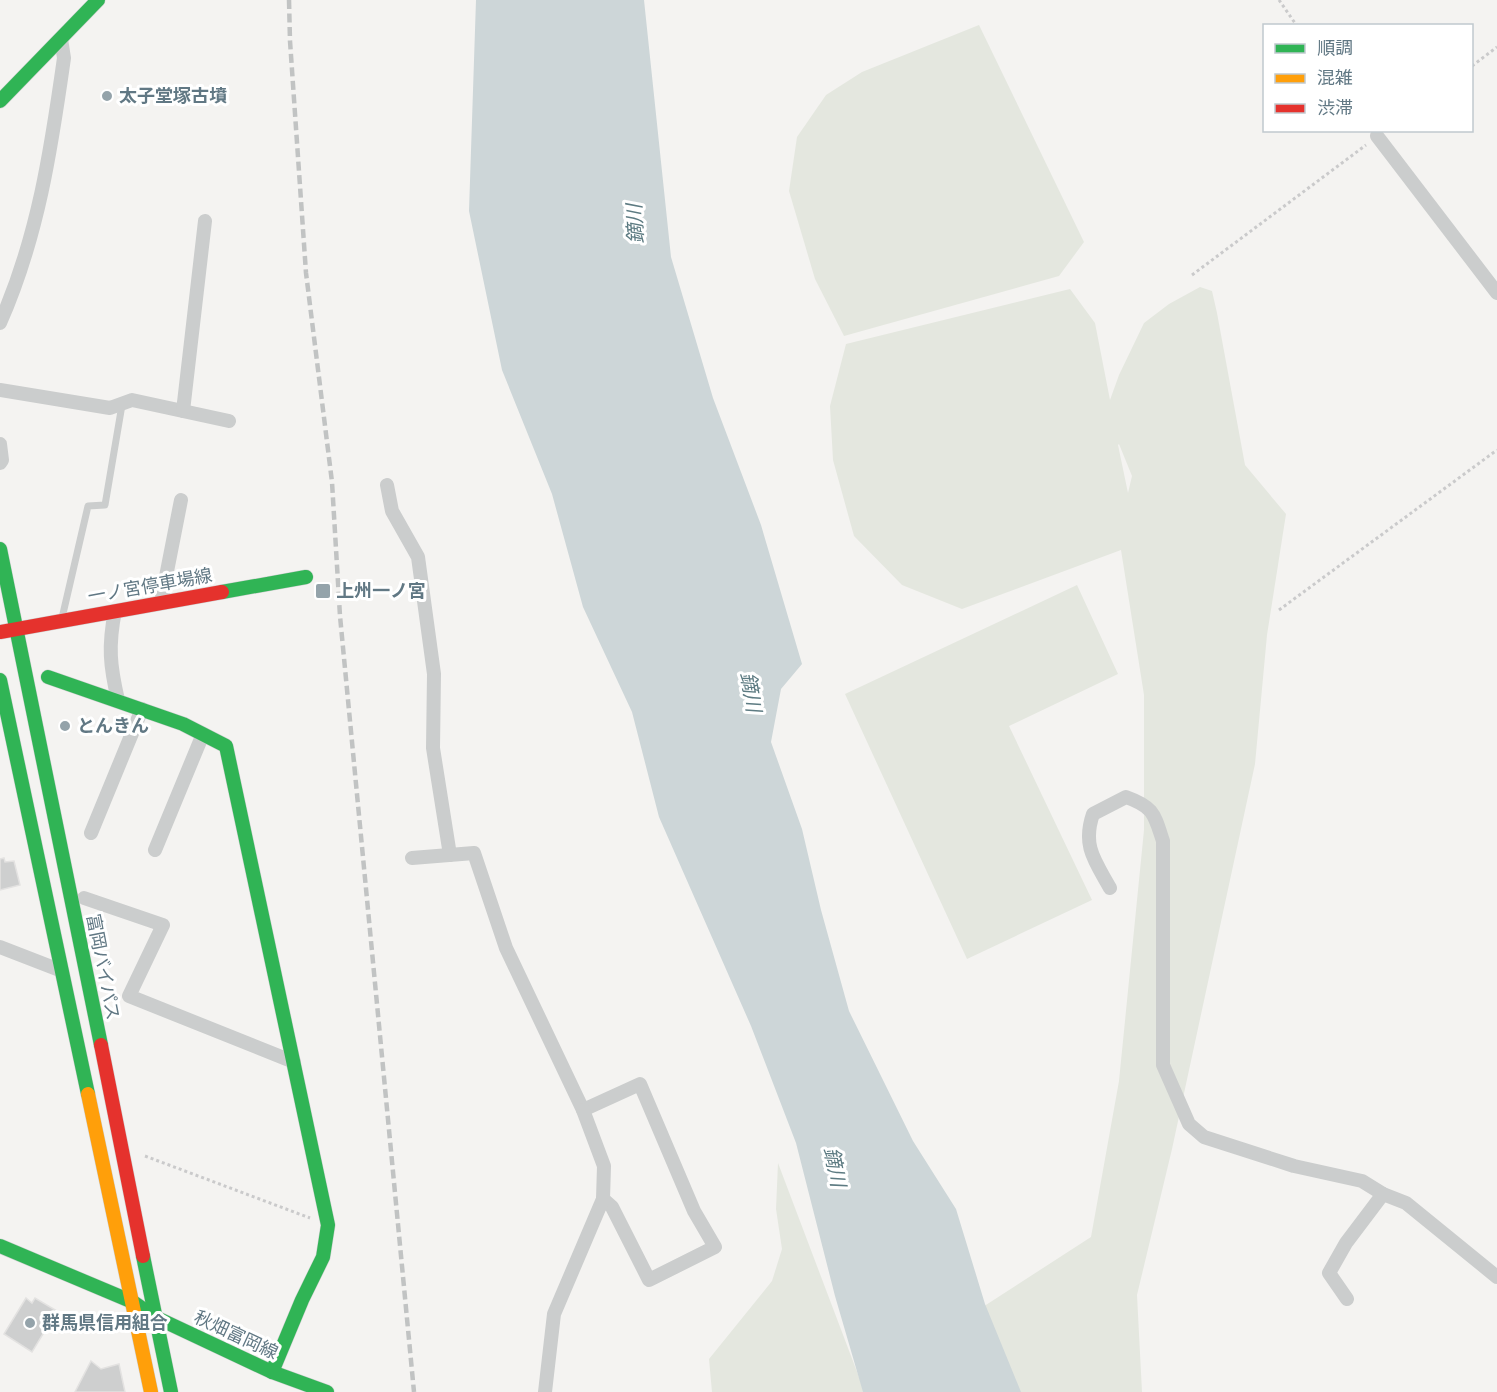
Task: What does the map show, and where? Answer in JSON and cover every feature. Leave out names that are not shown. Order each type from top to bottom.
[{"type":"main road","points":[[0,101],[98,0]]},
{"type":"main road","name":"富岡バイパス","points":[[0,549],[171,1392]]},
{"type":"main road","name":"一ノ宮停車場線","points":[[0,632],[306,577]]},
{"type":"main road","points":[[48,677],[183,724],[226,746],[328,1225],[323,1257],[272,1372]]},
{"type":"main road","points":[[0,680],[151,1392]]},
{"type":"main road","name":"秋畑富岡線","points":[[0,1246],[133,1302],[156,1317],[272,1372],[327,1392]]},
{"type":"street","points":[[0,323],[28,253],[44,188],[64,58],[61,39]]},
{"type":"street","points":[[1377,136],[1497,293]]},
{"type":"street","points":[[183,411],[205,221]]},
{"type":"street","points":[[0,390],[110,408],[132,400],[229,421]]},
{"type":"street","points":[[0,444],[3,460],[0,463]]},
{"type":"street","points":[[387,485],[392,511],[418,557],[434,674],[434,748],[450,855]]},
{"type":"street","points":[[161,602],[181,500]]},
{"type":"street","points":[[115,611],[109,646],[118,700]]},
{"type":"street","points":[[91,834],[142,709]]},
{"type":"street","points":[[155,850],[203,734]]},
{"type":"street","points":[[1110,888],[1090,852],[1088,830],[1093,814],[1126,797],[1144,803],[1154,813],[1163,841],[1163,1065],[1189,1124],[1204,1137],[1294,1166],[1362,1181],[1383,1194],[1406,1203],[1497,1277]]},
{"type":"street","points":[[412,858],[474,853],[506,948],[583,1110],[604,1166],[603,1200],[554,1314],[544,1392]]},
{"type":"street","points":[[84,898],[163,925],[129,996],[294,1062]]},
{"type":"street","points":[[0,947],[62,971]]},
{"type":"street","points":[[583,1110],[640,1084],[694,1211],[715,1248],[649,1280],[612,1207],[603,1200]]},
{"type":"street","points":[[1347,1299],[1329,1273],[1346,1244],[1383,1194]]},
{"type":"lane","points":[[61,620],[88,506],[105,506],[122,404]]},
{"type":"path","points":[[1279,0],[1297,24]]},
{"type":"path","points":[[1473,65],[1497,47]]},
{"type":"path","points":[[1192,275],[1377,136]]},
{"type":"path","points":[[1279,610],[1497,450]]},
{"type":"path","points":[[122,1153],[144,1156],[328,1225]]},
{"type":"shaded area","points":[[979,25],[1084,242],[1059,276],[844,336],[815,279],[789,191],[797,137],[826,95],[862,72]]},
{"type":"shaded area","points":[[1200,287],[1212,291],[1245,465],[1286,514],[1267,635],[1255,764],[1172,1149],[1137,1295],[1142,1392],[712,1392],[709,1359],[772,1281],[782,1249],[776,1209],[778,1163],[862,1385],[1091,1237],[1119,1081],[1144,830],[1144,695],[1121,550],[962,609],[902,585],[854,536],[833,460],[830,406],[846,344],[1070,289],[1095,323],[1110,400],[1119,375],[1144,323],[1169,304]],"holes":[[[1119,444],[1132,476],[1128,493]]]},
{"type":"shaded area","points":[[1077,585],[1118,674],[1009,726],[1092,900],[967,959],[845,694]]},
{"type":"water","name":"鏑川","points":[[476,0],[644,0],[671,257],[713,398],[761,525],[802,664],[781,689],[771,742],[802,829],[821,910],[849,1011],[913,1141],[956,1209],[985,1304],[1021,1392],[863,1392],[835,1296],[796,1143],[751,1026],[659,817],[632,712],[583,607],[552,494],[502,370],[469,211]]},
{"type":"building","points":[[4,858],[5,862],[14,861],[20,885],[0,890],[0,859]]},
{"type":"building","name":"群馬県信用組合","points":[[26,1298],[32,1303],[35,1298],[57,1311],[32,1352],[4,1334]]},
{"type":"building","points":[[91,1361],[101,1369],[119,1364],[125,1392],[75,1392]]},
{"type":"railway","points":[[289,0],[306,273],[332,482],[340,616],[414,1392]]},
{"type":"traffic: fast","points":[[0,101],[98,0]]},
{"type":"traffic: fast","points":[[0,549],[101,1045]]},
{"type":"traffic: fast","points":[[222,592],[306,577]]},
{"type":"traffic: fast","points":[[48,677],[183,724],[226,746],[328,1225],[323,1257],[272,1372]]},
{"type":"traffic: fast","points":[[0,680],[88,1094]]},
{"type":"traffic: fast","points":[[0,1246],[133,1302],[155,1317],[272,1372],[327,1392]]},
{"type":"traffic: fast","points":[[143,1256],[171,1392]]},
{"type":"traffic: slow","points":[[88,1094],[151,1392]]},
{"type":"traffic: jam","points":[[0,632],[222,592]]},
{"type":"traffic: jam","points":[[101,1045],[143,1256]]},
{"type":"place","name":"太子堂塚古墳","points":[[107,96]]},
{"type":"place","name":"上州一ノ宮","points":[[323,591]]},
{"type":"place","name":"とんきん","points":[[65,726]]},
{"type":"place","name":"群馬県信用組合","points":[[30,1323]]}]
